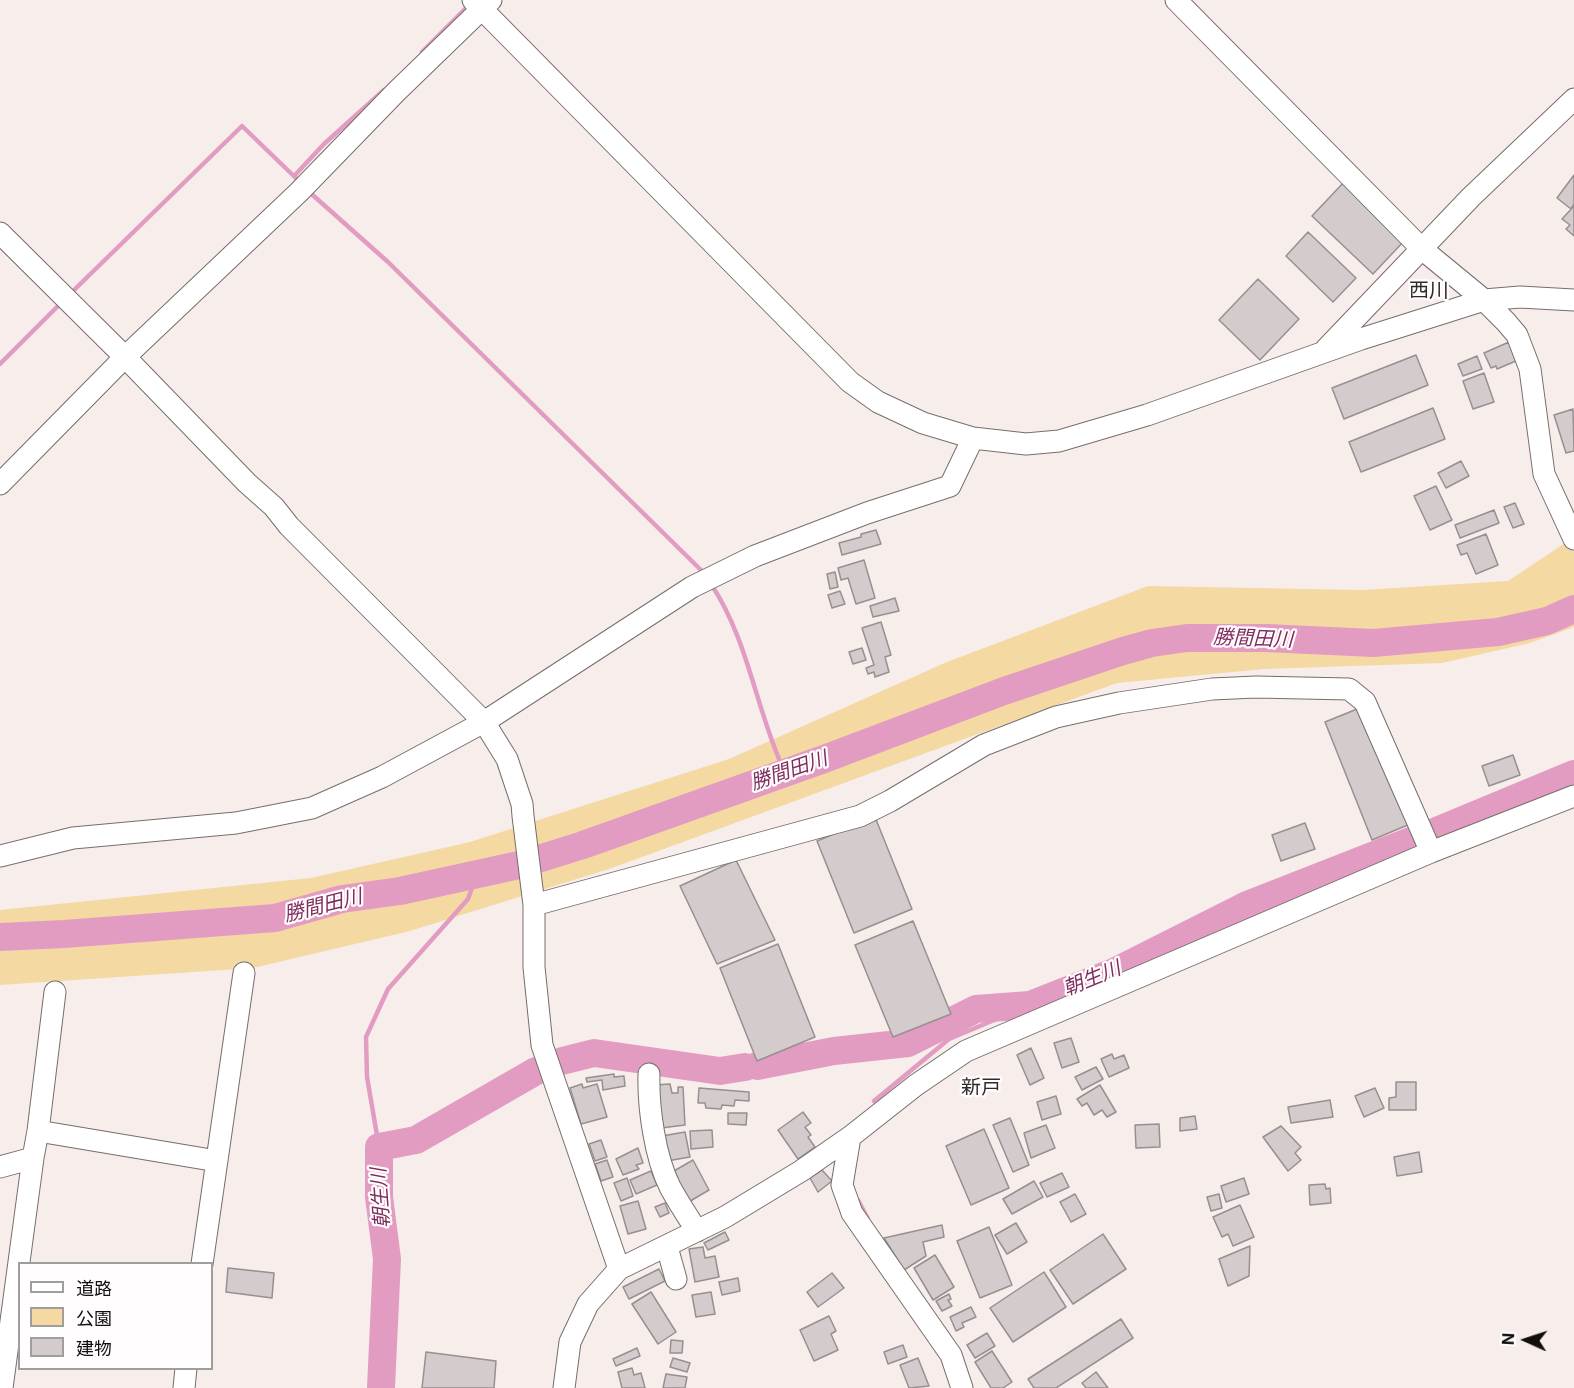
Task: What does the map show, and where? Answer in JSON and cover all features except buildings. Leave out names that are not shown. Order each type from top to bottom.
[{"type":"street","points":[[1176,0],[1422,249],[1485,300],[1517,335],[1530,369],[1544,474],[1574,539]]},
{"type":"street","points":[[0,484],[125,357],[298,192],[482,4],[850,382],[878,402],[923,423],[973,438],[1026,444],[1059,441],[1157,412],[1361,339],[1485,300],[1520,297],[1574,300]]},
{"type":"street","points":[[1321,353],[1471,197],[1574,99]]},
{"type":"street","points":[[0,233],[247,483],[274,507],[289,526],[484,722],[507,759],[522,804],[534,905],[534,967],[542,1045],[619,1269]]},
{"type":"street","points":[[0,856],[73,838],[236,823],[312,808],[382,777],[484,722],[692,587],[755,556],[867,513],[950,486],[973,438]]},
{"type":"street","points":[[534,905],[860,816],[890,801],[984,745],[1056,717],[1119,703],[1234,688],[1349,690],[1365,702],[1431,852]]},
{"type":"street","points":[[564,1388],[570,1342],[588,1304],[619,1269],[697,1231],[801,1171],[850,1137],[916,1085],[966,1051],[1431,852],[1574,796]]},
{"type":"street","points":[[202,1262],[244,973]]},
{"type":"street","points":[[19,1262],[55,992]]},
{"type":"street","points":[[649,1074],[657,1148],[671,1188],[697,1231]]},
{"type":"street","points":[[38,1131],[217,1161]]},
{"type":"street","points":[[850,1137],[842,1185],[852,1213],[951,1355],[962,1388]]},
{"type":"street","points":[[0,1167],[33,1158]]},
{"type":"street","points":[[667,1247],[676,1279]]},
{"type":"street","points":[[2,1388],[18,1269]]},
{"type":"street","points":[[184,1388],[186,1370]]},
{"type":"green space","points":[[1574,537],[1574,627],[1530,643],[1442,663],[1265,669],[1117,683],[612,868],[410,931],[253,968],[0,985],[0,910],[311,878],[470,842],[729,759],[947,662],[1148,586],[1362,590],[1508,581]]},
{"type":"waterway","points":[[422,52],[469,5]]},
{"type":"waterway","points":[[295,175],[324,144],[384,90]]},
{"type":"waterway","points":[[70,294],[242,126],[300,182]]},
{"type":"waterway","points":[[307,190],[388,262],[705,574]]},
{"type":"waterway","points":[[0,364],[62,302]]},
{"type":"waterway","points":[[711,584],[735,629],[785,773]]},
{"type":"waterway","name":"勝間田川","points":[[0,937],[275,918],[342,899],[400,891],[519,865],[583,845],[824,759],[1004,691],[1152,643],[1187,638],[1266,638],[1373,643],[1498,632],[1547,621],[1574,609]]},
{"type":"waterway","name":"朝生川","points":[[1432,833],[1574,774]]},
{"type":"waterway","name":"朝生川","points":[[757,1066],[834,1051],[908,1043],[976,1009],[1030,1005],[1114,972],[1247,905],[1413,840]]},
{"type":"waterway","points":[[379,1147],[367,1077],[366,1037],[388,989],[468,899],[477,874]]},
{"type":"waterway","points":[[874,1101],[949,1039],[1030,1005]]},
{"type":"waterway","name":"朝生川","points":[[562,1061],[594,1053],[720,1071],[745,1067]]},
{"type":"waterway","name":"朝生川","points":[[381,1388],[387,1259],[379,1197],[379,1147],[416,1140],[536,1071]]},
{"type":"waterway","points":[[858,1200],[868,1219]]},
{"type":"district","name":"西川","points":[[1429,291]]},
{"type":"district","name":"新戸","points":[[981,1088]]}]
